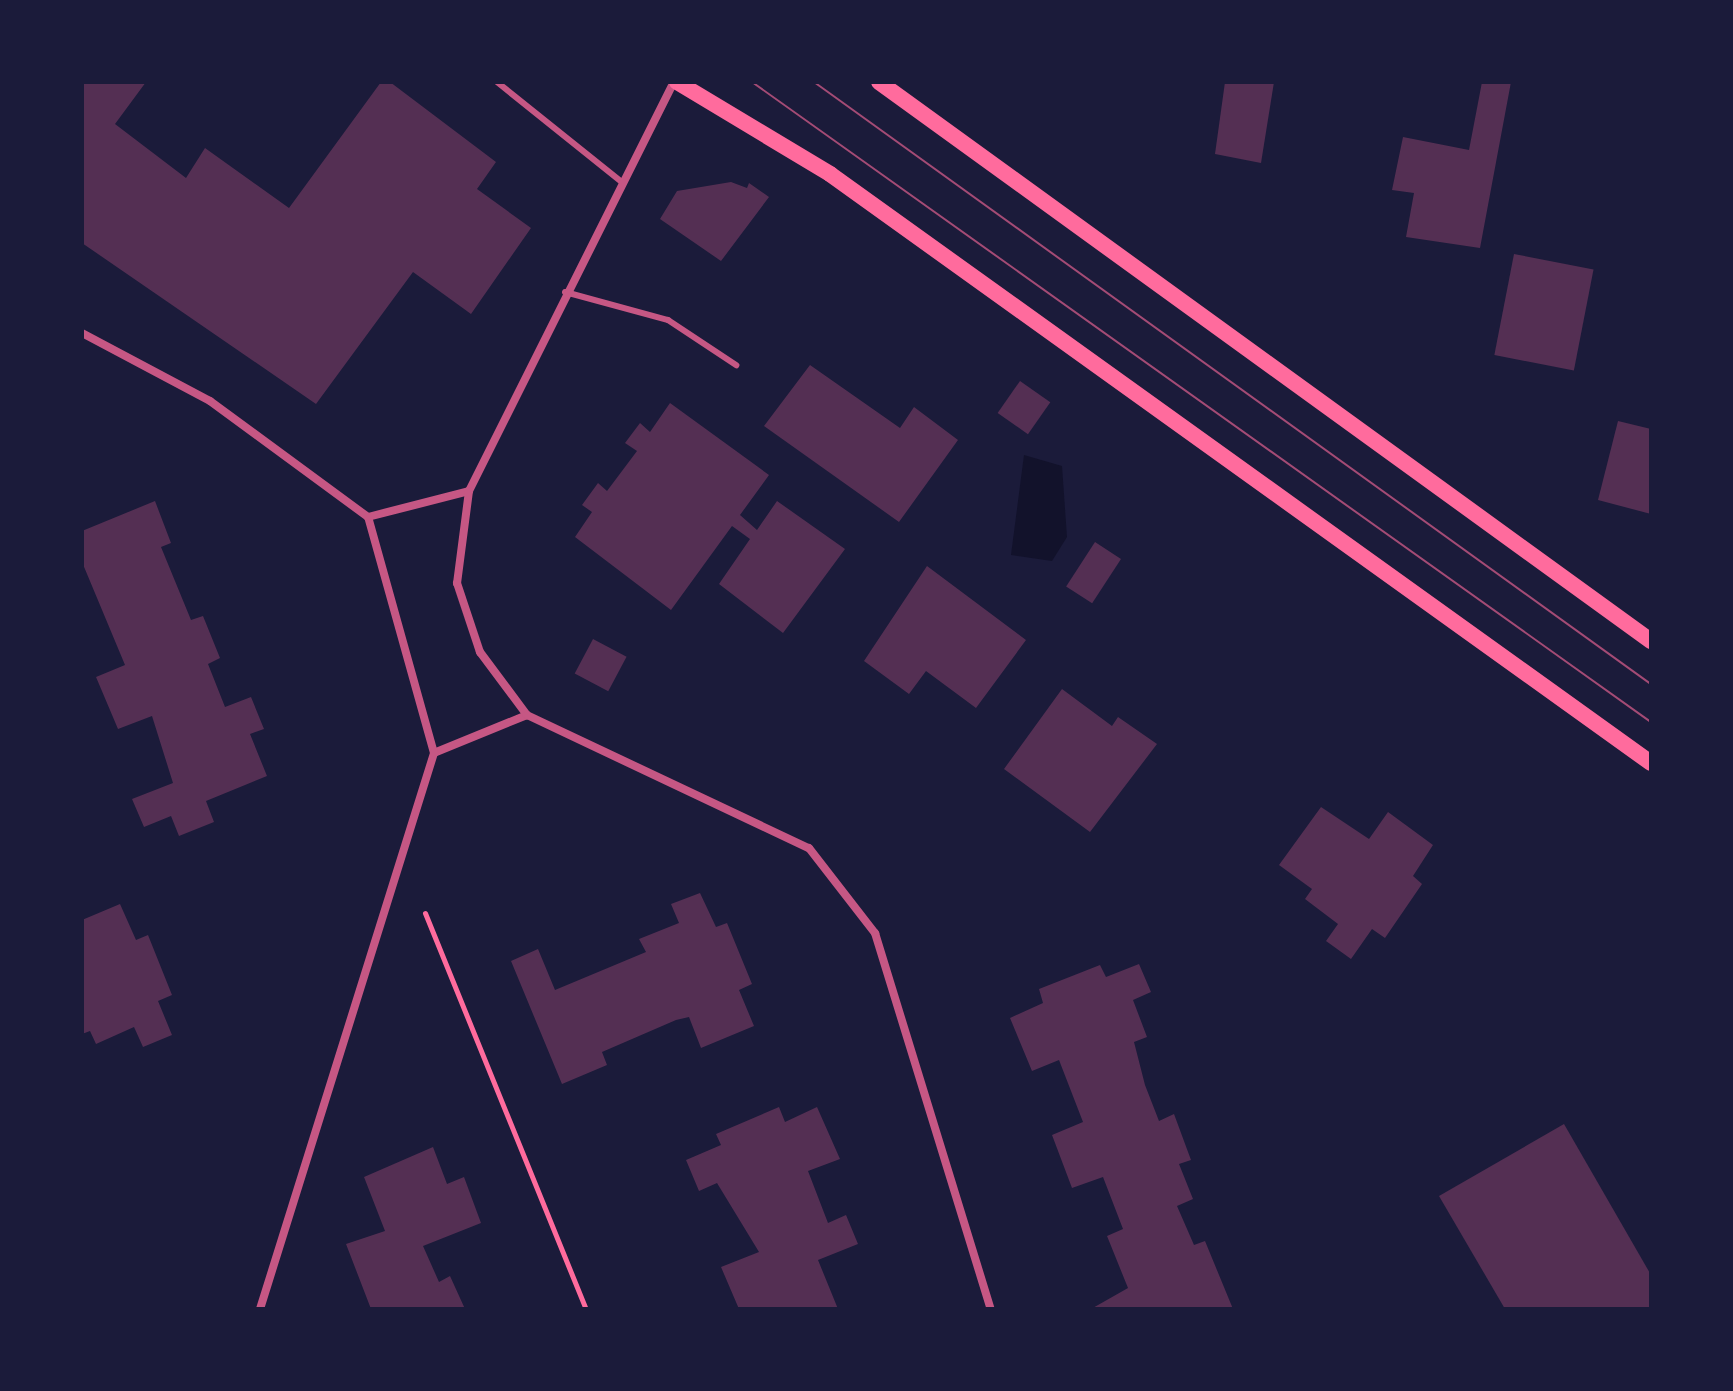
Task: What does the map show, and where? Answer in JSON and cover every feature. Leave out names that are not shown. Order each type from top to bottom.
[{"type":"main road","points":[[676,82],[830,174],[1651,763]]},
{"type":"main road","points":[[879,82],[1651,641]]},
{"type":"street","points":[[676,82],[565,292],[469,491],[457,583],[480,652],[527,715],[809,848],[875,933],[991,1309]]},
{"type":"street","points":[[82,333],[210,401],[368,517],[434,753],[260,1309]]},
{"type":"street","points":[[368,517],[469,491]]},
{"type":"street","points":[[434,753],[527,715]]},
{"type":"lane","points":[[497,82],[622,182]]},
{"type":"lane","points":[[565,292],[668,320],[736,365]]},
{"type":"path","points":[[402,855],[586,1309]]},
{"type":"shaded area","points":[[1024,455],[1062,466],[1067,537],[1052,561],[1011,555]]},
{"type":"building","points":[[82,82],[146,82],[115,124],[186,178],[205,148],[289,208],[381,82],[390,82],[496,162],[477,189],[531,228],[471,314],[413,272],[316,404],[82,243]]},
{"type":"building","points":[[1225,82],[1274,82],[1261,163],[1215,154]]},
{"type":"building","points":[[1482,82],[1511,82],[1480,248],[1406,237],[1414,193],[1392,190],[1403,137],[1469,150]]},
{"type":"building","points":[[731,182],[747,188],[749,183],[769,197],[721,261],[660,219],[677,191]]},
{"type":"building","points":[[1514,254],[1594,269],[1574,371],[1494,355]]},
{"type":"building","points":[[810,365],[900,428],[914,407],[958,440],[899,522],[764,426]]},
{"type":"building","points":[[1020,381],[1050,402],[1028,434],[998,413]]},
{"type":"building","points":[[670,403],[769,475],[740,515],[757,530],[777,501],[845,549],[783,633],[719,584],[750,539],[732,526],[671,610],[575,537],[592,512],[582,505],[598,483],[607,491],[637,451],[625,443],[640,423],[650,432]]},
{"type":"building","points":[[1618,421],[1651,429],[1651,514],[1598,500]]},
{"type":"building","points":[[155,501],[171,543],[161,547],[191,620],[203,616],[220,658],[208,664],[225,707],[251,697],[264,729],[250,734],[267,776],[206,801],[214,822],[179,836],[171,816],[144,827],[132,799],[173,783],[152,716],[118,729],[96,677],[125,665],[82,562],[82,531]]},
{"type":"building","points":[[1095,542],[1121,559],[1092,603],[1066,586]]},
{"type":"building","points":[[927,566],[1026,640],[976,708],[926,671],[909,694],[864,661]]},
{"type":"building","points":[[593,639],[627,657],[608,691],[575,673]]},
{"type":"building","points":[[1062,689],[1112,726],[1118,717],[1157,744],[1090,832],[1004,769]]},
{"type":"building","points":[[1321,807],[1369,839],[1388,812],[1433,845],[1413,876],[1422,884],[1385,938],[1372,929],[1351,959],[1326,941],[1338,924],[1305,899],[1312,889],[1279,865]]},
{"type":"building","points":[[700,893],[716,927],[727,923],[752,984],[739,990],[754,1026],[701,1048],[689,1017],[676,1020],[602,1052],[607,1065],[562,1084],[511,961],[538,949],[555,990],[646,952],[639,939],[679,923],[671,904]]},
{"type":"building","points":[[120,904],[136,940],[148,935],[172,995],[158,1001],[172,1035],[143,1047],[134,1027],[96,1044],[90,1031],[82,1034],[82,920]]},
{"type":"building","points":[[1139,964],[1151,992],[1133,1000],[1147,1037],[1134,1042],[1145,1085],[1159,1121],[1174,1114],[1191,1160],[1179,1164],[1193,1199],[1177,1206],[1194,1245],[1205,1241],[1233,1309],[1091,1309],[1128,1288],[1107,1236],[1123,1229],[1103,1177],[1072,1188],[1052,1135],[1083,1122],[1059,1060],[1032,1071],[1010,1018],[1043,1003],[1039,989],[1100,965],[1106,977]]},
{"type":"building","points":[[779,1107],[785,1122],[817,1107],[840,1159],[808,1171],[828,1223],[846,1215],[858,1244],[818,1260],[838,1309],[739,1309],[721,1267],[759,1252],[717,1183],[699,1191],[686,1160],[721,1145],[716,1134]]},
{"type":"building","points":[[1564,1124],[1651,1275],[1651,1309],[1505,1309],[1439,1196]]},
{"type":"building","points":[[433,1147],[447,1184],[464,1177],[481,1223],[423,1246],[439,1282],[450,1276],[465,1309],[371,1309],[346,1244],[385,1231],[364,1177]]},
{"type":"tram line","points":[[752,82],[1651,722]]},
{"type":"tram line","points":[[814,82],[1651,684]]}]
